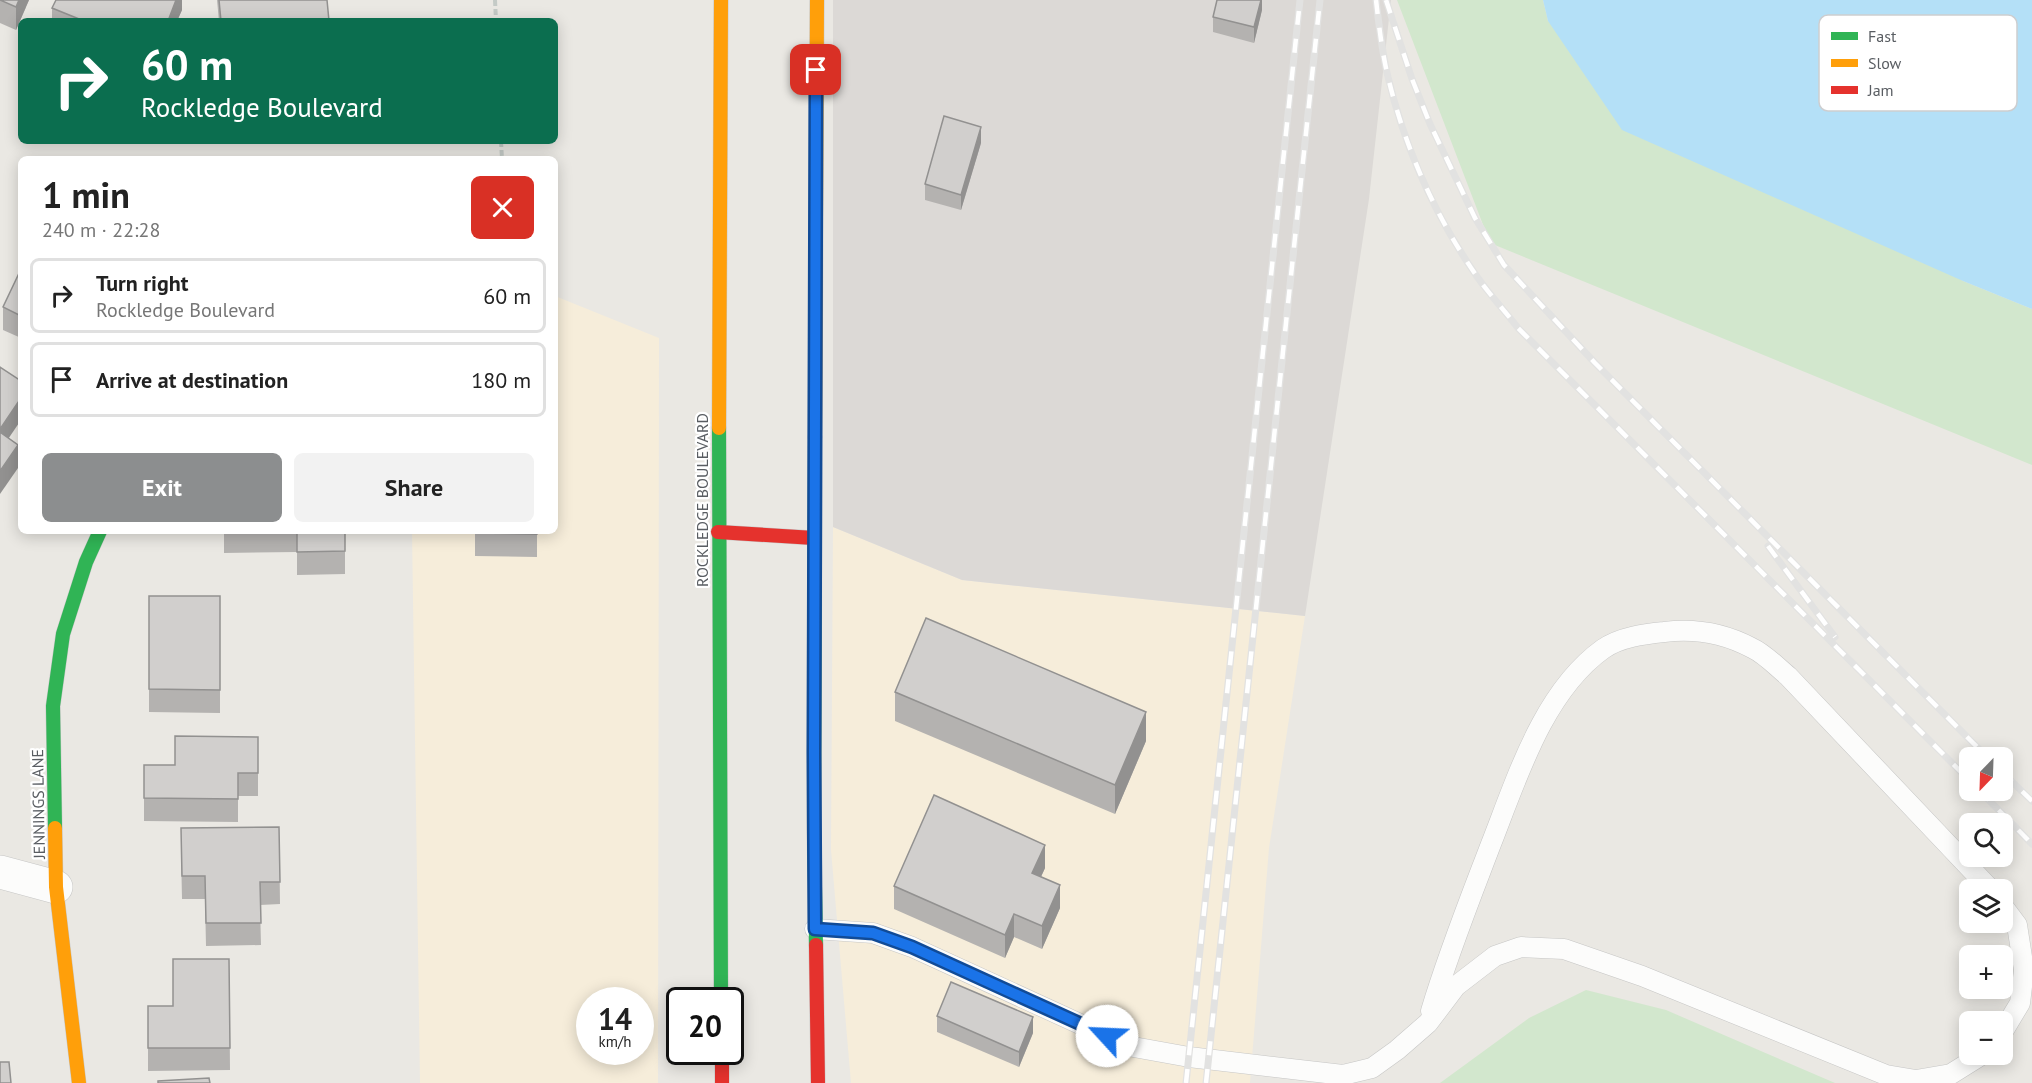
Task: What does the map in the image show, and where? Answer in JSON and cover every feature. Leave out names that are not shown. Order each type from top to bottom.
[{"type":"main road","name":"ROCKLEDGE BOULEVARD","points":[[721,0],[718,532],[721,987]]},
{"type":"main road","points":[[817,0],[814,538],[815,929],[818,1083]]},
{"type":"main road","points":[[718,532],[814,538]]},
{"type":"main road","name":"JENNINGS LANE","points":[[79,1083],[56,887],[53,706],[63,634],[86,562],[99,534]]},
{"type":"main road","points":[[722,1065],[722,1083]]},
{"type":"street","points":[[0,872],[56,887]]},
{"type":"lane","points":[[1428,1023],[1450,948],[1517,777],[1559,694],[1605,648],[1640,635],[1678,630],[1718,633],[1754,648],[1788,676],[1981,879]]},
{"type":"lane","points":[[2013,920],[2017,925],[2024,970],[2020,1003],[2013,1015]]},
{"type":"lane","points":[[815,929],[873,933],[902,943],[1128,1046],[1168,1054],[1343,1075],[1372,1068],[1428,1023],[1455,986],[1495,956],[1521,947],[1564,949],[1642,976],[1886,1075],[1916,1080],[1951,1074],[1965,1065]]},
{"type":"path","points":[[495,0],[496,18]]},
{"type":"shaded area","points":[[833,0],[1391,0],[1369,199],[1305,616],[962,580],[833,527]]},
{"type":"shaded area","points":[[558,297],[659,338],[658,1083],[420,1083],[412,534],[558,534]]},
{"type":"shaded area","points":[[833,527],[962,580],[1305,616],[1269,848],[1250,1083],[851,1083],[831,850]]},
{"type":"green space","points":[[1397,0],[1543,0],[1548,21],[1963,281],[2032,309],[2032,465],[1490,243]]},
{"type":"green space","points":[[1586,990],[1666,1010],[1835,1083],[1440,1083],[1529,1018]]},
{"type":"water","points":[[1543,0],[2032,0],[2032,309],[1963,281],[1622,130],[1548,21]]},
{"type":"building","points":[[0,0],[19,0],[16,7]]},
{"type":"building","points":[[56,0],[176,0],[169,18],[77,18],[52,8]]},
{"type":"building","points":[[219,0],[327,0],[329,18],[221,18]]},
{"type":"building","points":[[1217,0],[1261,0],[1254,27],[1213,17]]},
{"type":"building","points":[[944,116],[981,127],[961,195],[925,184]]},
{"type":"building","points":[[18,275],[18,314],[3,307]]},
{"type":"building","points":[[0,367],[18,379],[18,402],[0,429]]},
{"type":"building","points":[[0,432],[18,445],[0,471]]},
{"type":"building","points":[[297,534],[345,534],[345,551],[297,552]]},
{"type":"building","points":[[149,596],[220,596],[220,690],[149,689]]},
{"type":"building","points":[[926,618],[1146,712],[1115,785],[895,692]]},
{"type":"building","points":[[175,736],[258,737],[258,773],[238,773],[238,799],[144,798],[144,765],[175,765]]},
{"type":"building","points":[[934,795],[1045,845],[1032,873],[1060,885],[1042,926],[1014,914],[1005,935],[894,886]]},
{"type":"building","points":[[279,827],[280,882],[260,882],[261,923],[206,923],[205,876],[182,876],[181,828]]},
{"type":"building","points":[[173,959],[229,959],[230,1048],[148,1048],[148,1006],[173,1006]]},
{"type":"building","points":[[951,982],[1033,1017],[1019,1052],[937,1016]]},
{"type":"building","points":[[0,1062],[9,1062],[11,1083],[0,1083]]},
{"type":"building","points":[[209,1078],[210,1083],[158,1083],[158,1081]]},
{"type":"railway","points":[[1186,1083],[1300,0]]},
{"type":"railway","points":[[1206,1083],[1320,0]]},
{"type":"railway","points":[[1376,0],[1382,49],[1403,130],[1436,207],[1463,255],[1483,284],[1518,328],[1959,770]]},
{"type":"railway","points":[[1386,0],[1412,79],[1430,124],[1475,218],[1504,265],[1595,363],[1977,747]]},
{"type":"railway","points":[[1768,546],[1835,637]]},
{"type":"railway","points":[[2013,783],[2032,801]]},
{"type":"railway","points":[[1990,801],[2032,844]]},
{"type":"traffic: fast","points":[[719,428],[721,987]]},
{"type":"traffic: fast","points":[[815,437],[816,945]]},
{"type":"traffic: fast","points":[[55,828],[53,706],[63,634],[86,562],[99,534]]},
{"type":"traffic: slow","points":[[719,428],[721,0]]},
{"type":"traffic: slow","points":[[815,437],[817,0]]},
{"type":"traffic: slow","points":[[55,828],[56,887],[79,1083]]},
{"type":"traffic: jam","points":[[718,532],[814,538]]},
{"type":"traffic: jam","points":[[816,945],[818,1083]]},
{"type":"traffic: jam","points":[[722,1065],[722,1083]]},
{"type":"route","points":[[816,70],[815,929],[873,933],[912,947],[1107,1036]]}]
